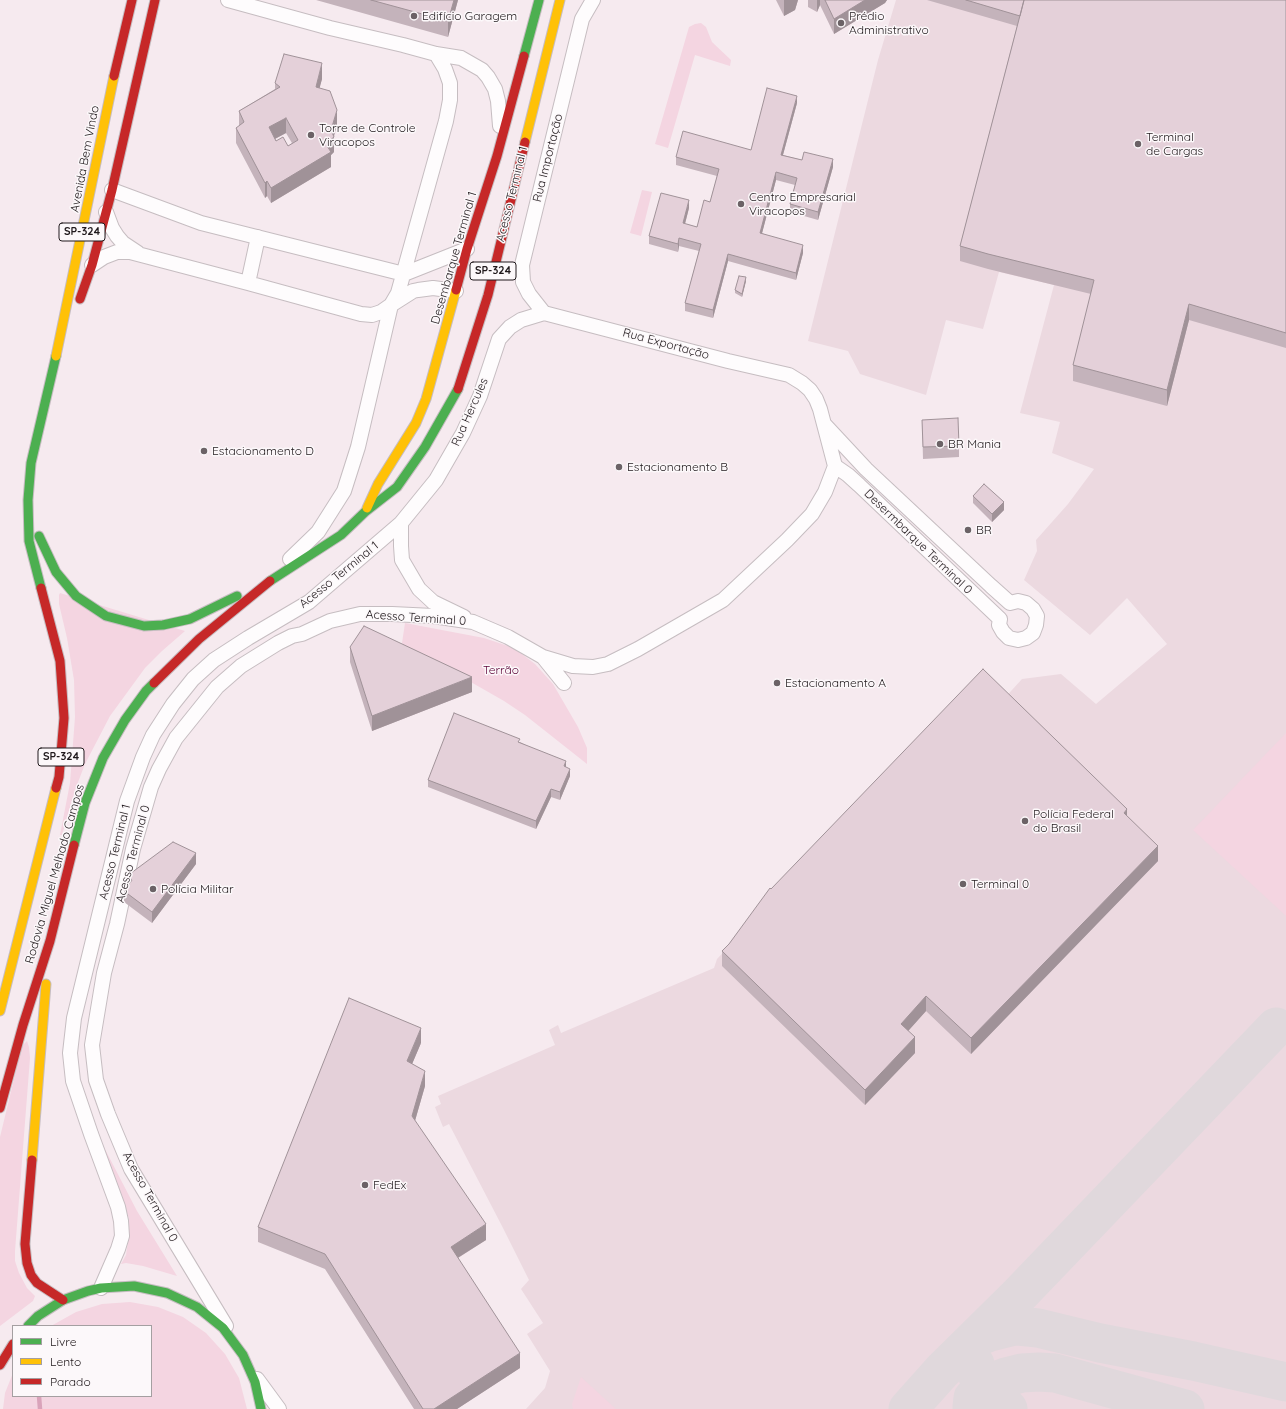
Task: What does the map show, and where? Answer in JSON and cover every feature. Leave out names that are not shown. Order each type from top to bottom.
[{"type":"main road","name":"Avenida Bem Vindo","points":[[31,463],[63,325],[107,107],[132,0]]},
{"type":"main road","points":[[63,325],[74,311],[82,296],[92,265],[112,190],[155,0]]},
{"type":"main road","name":"Desembarque Terminal 1","points":[[365,512],[378,484],[416,423],[426,399],[467,250],[497,156],[539,0]]},
{"type":"main road","name":"Acesso Terminal 1","points":[[342,535],[365,512],[397,487],[425,447],[457,392],[488,295],[560,0]]},
{"type":"main road","name":"Rodovia Miguel Melhado Campos","points":[[0,1011],[59,777],[64,718],[60,661],[29,541],[28,500],[31,463]]},
{"type":"main road","points":[[28,500],[44,548],[56,572],[76,596],[106,616],[144,626],[162,625],[190,619],[266,583]]},
{"type":"main road","name":"Rodovia Miguel Melhado Campos","points":[[0,1108],[23,1025],[50,941],[85,803],[103,758],[125,720],[146,691],[199,639],[266,583],[342,535]]},
{"type":"main road","points":[[50,941],[25,1244],[27,1263],[31,1275],[37,1283],[63,1300]]},
{"type":"main road","points":[[0,988],[10,973]]},
{"type":"main road","points":[[29,1325],[38,1316],[63,1300],[101,1288],[134,1286],[167,1293],[197,1307],[223,1328],[246,1361],[255,1382],[261,1409]]},
{"type":"main road","points":[[0,1364],[12,1346]]},
{"type":"street","points":[[228,0],[301,21],[436,54],[461,58],[477,67],[488,77],[495,89],[498,101],[500,124],[497,156]]},
{"type":"street","name":"Rua Importação","points":[[544,313],[526,288],[522,265],[582,19],[593,0]]},
{"type":"street","points":[[266,583],[318,532],[344,491],[358,447],[391,305],[398,293],[404,274],[446,121],[451,92],[448,75],[436,54]]},
{"type":"street","points":[[112,190],[201,223],[404,274],[467,250]]},
{"type":"street","points":[[106,210],[112,228],[117,236],[123,243],[140,255]]},
{"type":"street","points":[[248,283],[258,237]]},
{"type":"street","points":[[92,265],[104,257],[117,252],[130,252],[361,314],[381,312],[413,291],[433,288],[456,291]]},
{"type":"street","name":"Rua Exportação","points":[[544,313],[728,361],[789,375],[802,382],[810,390],[820,409],[835,466]]},
{"type":"street","name":"Rua Hercules","points":[[401,523],[436,480],[463,433],[480,396],[500,339],[510,327],[521,320],[544,313]]},
{"type":"street","name":"Desermbarque Terminal 0","points":[[825,425],[866,469],[1010,603],[1018,601],[1026,603],[1033,609],[1036,616],[1036,625],[1033,633],[1026,638],[1018,640],[1009,638],[999,625],[1000,619],[859,485],[835,466]]},
{"type":"street","points":[[543,657],[573,666],[593,668],[608,664],[638,649],[723,600],[787,540],[812,514],[825,492],[835,466]]},
{"type":"street","points":[[401,523],[400,546],[402,560],[419,589],[434,602],[473,622]]},
{"type":"street","name":"Acesso Terminal 1","points":[[101,1288],[122,1236],[121,1221],[118,1207],[73,1081],[70,1053],[74,1018],[128,801],[143,757],[153,735],[173,704],[194,679],[214,660],[309,602],[401,523]]},
{"type":"street","name":"Acesso Terminal 0","points":[[279,1409],[246,1361],[131,1169],[108,1114],[96,1080],[92,1045],[98,1004],[133,849],[151,787],[176,738],[217,688],[241,666],[278,643],[330,621],[360,614],[392,614],[433,616],[473,622],[508,637],[543,657]]},
{"type":"street","points":[[543,657],[564,683]]},
{"type":"shaded area","points":[[896,0],[1286,0],[1286,1409],[526,1409],[545,1388],[550,1371],[527,1334],[543,1323],[521,1289],[529,1280],[503,1228],[449,1124],[443,1127],[435,1107],[441,1104],[438,1096],[555,1045],[549,1030],[558,1025],[561,1033],[714,968],[717,959],[770,903],[1001,702],[1022,679],[1061,674],[1096,704],[1167,644],[1127,598],[1090,635],[1024,580],[1037,551],[1036,540],[1068,504],[1094,469],[1052,453],[1060,422],[1020,413],[1054,285],[999,272],[983,329],[946,320],[926,395],[860,374],[848,351],[808,341],[878,60]]},
{"type":"green space","points":[[701,23],[706,27],[712,42],[731,60],[730,66],[695,55],[668,148],[655,144],[689,27]]},
{"type":"green space","points":[[642,190],[652,192],[641,236],[630,233]]},
{"type":"green space","points":[[60,593],[185,631],[145,668],[110,716],[85,764],[75,790],[62,835],[60,835],[70,783],[75,717],[74,680],[67,638],[59,604]]},
{"type":"green space","name":"Terrão","points":[[405,623],[484,638],[514,648],[535,664],[553,684],[578,727],[587,748],[587,764],[525,715],[504,701],[462,677],[406,651],[402,643]]},
{"type":"green space","points":[[1286,733],[1286,916],[1193,830]]},
{"type":"green space","points":[[27,1041],[30,1058],[15,1261],[19,1273],[27,1288],[35,1296],[33,1301],[0,1326],[0,1137],[22,1046]]},
{"type":"green space","points":[[94,1128],[137,1211],[177,1276],[143,1266],[126,1263],[121,1264],[126,1255],[129,1234],[129,1219],[120,1191],[92,1129]]},
{"type":"green space","points":[[130,1302],[158,1307],[183,1317],[206,1333],[225,1354],[239,1378],[247,1409],[3,1409],[5,1393],[12,1376],[12,1397],[152,1397],[152,1325],[53,1325],[76,1312],[102,1304]]},
{"type":"green space","points":[[581,1377],[616,1409],[573,1409],[572,1404]]},
{"type":"building","points":[[371,0],[454,0],[448,21]]},
{"type":"building","points":[[825,0],[865,0],[834,19]]},
{"type":"building","points":[[966,0],[1024,0],[1020,16]]},
{"type":"building","name":"Terminal de Cargas","points":[[1024,0],[1286,0],[1286,333],[1189,304],[1167,390],[1073,365],[1094,280],[960,246]]},
{"type":"building","name":"Torre de Controle Viracopos","points":[[284,54],[322,63],[316,87],[330,91],[337,110],[331,130],[334,137],[329,141],[327,146],[331,152],[271,188],[267,181],[265,183],[236,128],[244,122],[239,111],[280,87],[275,83]],"holes":[[[286,118],[298,140],[288,146],[283,137],[276,141],[269,127]]]},
{"type":"building","name":"Centro Empresarial Viracopos","points":[[767,88],[797,96],[781,155],[802,160],[804,152],[833,159],[818,212],[790,204],[797,178],[776,172],[760,233],[803,245],[796,273],[728,254],[713,310],[685,303],[701,244],[679,238],[678,244],[649,236],[661,193],[689,200],[683,223],[697,227],[704,200],[710,202],[719,169],[676,157],[683,131],[751,150]]},
{"type":"building","points":[[739,276],[746,277],[742,294],[735,290]]},
{"type":"building","points":[[958,418],[959,446],[923,447],[922,420]]},
{"type":"building","points":[[984,484],[1004,502],[992,514],[973,496]]},
{"type":"building","points":[[364,626],[472,677],[372,716],[350,647]]},
{"type":"building","name":"Terminal 0","points":[[983,669],[1127,809],[1124,813],[1158,846],[971,1038],[926,996],[901,1024],[915,1037],[865,1090],[722,951],[729,944],[770,888],[771,889]]},
{"type":"building","points":[[454,713],[520,739],[518,742],[566,761],[564,766],[570,769],[560,792],[551,789],[536,821],[428,780]]},
{"type":"building","name":"Polícia Militar","points":[[173,842],[196,853],[152,912],[124,891],[132,880],[127,876]]},
{"type":"building","name":"FedEx","points":[[349,998],[421,1028],[407,1061],[425,1071],[412,1116],[486,1224],[451,1247],[520,1353],[434,1409],[423,1409],[325,1254],[258,1227]]},
{"type":"waterway","points":[[39,1397],[40,1409]]},
{"type":"taxiway","points":[[908,1409],[942,1371],[1016,1298],[1276,1027]]},
{"type":"taxiway","points":[[977,1337],[1010,1327],[1018,1326],[1038,1328],[1100,1343],[1193,1361],[1286,1382]]},
{"type":"taxiway","points":[[975,1364],[980,1382],[1008,1409]]},
{"type":"taxiway","points":[[972,1407],[973,1398],[993,1382],[1022,1373],[1039,1372],[1055,1373],[1185,1409]]},
{"type":"traffic: fast","points":[[524,56],[539,0]]},
{"type":"traffic: fast","points":[[41,588],[29,541],[28,500],[31,463],[56,356]]},
{"type":"traffic: fast","points":[[270,581],[341,535],[365,512],[397,487],[425,447],[458,389]]},
{"type":"traffic: fast","points":[[39,536],[56,572],[76,596],[106,616],[144,626],[163,625],[190,619],[237,596]]},
{"type":"traffic: fast","points":[[74,845],[85,803],[103,758],[125,720],[146,691],[154,683]]},
{"type":"traffic: fast","points":[[29,1325],[38,1316],[63,1300],[88,1291],[101,1288],[134,1286],[167,1293],[197,1307],[223,1328],[243,1355],[255,1382],[261,1409]]},
{"type":"traffic: slow","points":[[525,142],[560,0]]},
{"type":"traffic: slow","points":[[56,356],[114,76]]},
{"type":"traffic: slow","points":[[367,508],[378,484],[416,423],[426,399],[456,290]]},
{"type":"traffic: slow","points":[[0,1011],[56,788]]},
{"type":"traffic: slow","points":[[32,1160],[46,984]]},
{"type":"traffic: jam","points":[[114,76],[132,0]]},
{"type":"traffic: jam","points":[[80,299],[92,265],[112,190],[155,0]]},
{"type":"traffic: jam","points":[[456,290],[467,249],[497,156],[524,56]]},
{"type":"traffic: jam","points":[[458,389],[488,295],[525,142]]},
{"type":"traffic: jam","points":[[154,683],[199,639],[270,581]]},
{"type":"traffic: jam","points":[[41,588],[60,661],[64,718],[59,777],[56,788]]},
{"type":"traffic: jam","points":[[0,1108],[23,1025],[50,941],[74,845]]},
{"type":"traffic: jam","points":[[32,1160],[25,1244],[27,1263],[31,1275],[37,1283],[63,1300]]},
{"type":"traffic: jam","points":[[0,1365],[12,1346]]},
{"type":"place","name":"Edifício Garagem","points":[[414,16]]},
{"type":"place","name":"Prédio Administrativo","points":[[841,23]]},
{"type":"place","name":"Torre de Controle Viracopos","points":[[311,135]]},
{"type":"place","name":"Terminal de Cargas","points":[[1138,144]]},
{"type":"place","name":"Centro Empresarial Viracopos","points":[[741,204]]},
{"type":"place","name":"BR Mania","points":[[940,444]]},
{"type":"place","name":"Estacionamento D","points":[[204,451]]},
{"type":"place","name":"Estacionamento B","points":[[619,467]]},
{"type":"place","name":"BR","points":[[968,530]]},
{"type":"place","name":"Estacionamento A","points":[[777,683]]},
{"type":"place","name":"Polícia Federal do Brasil","points":[[1025,821]]},
{"type":"place","name":"Terminal 0","points":[[963,884]]},
{"type":"place","name":"Polícia Militar","points":[[153,889]]},
{"type":"place","name":"FedEx","points":[[365,1185]]}]
